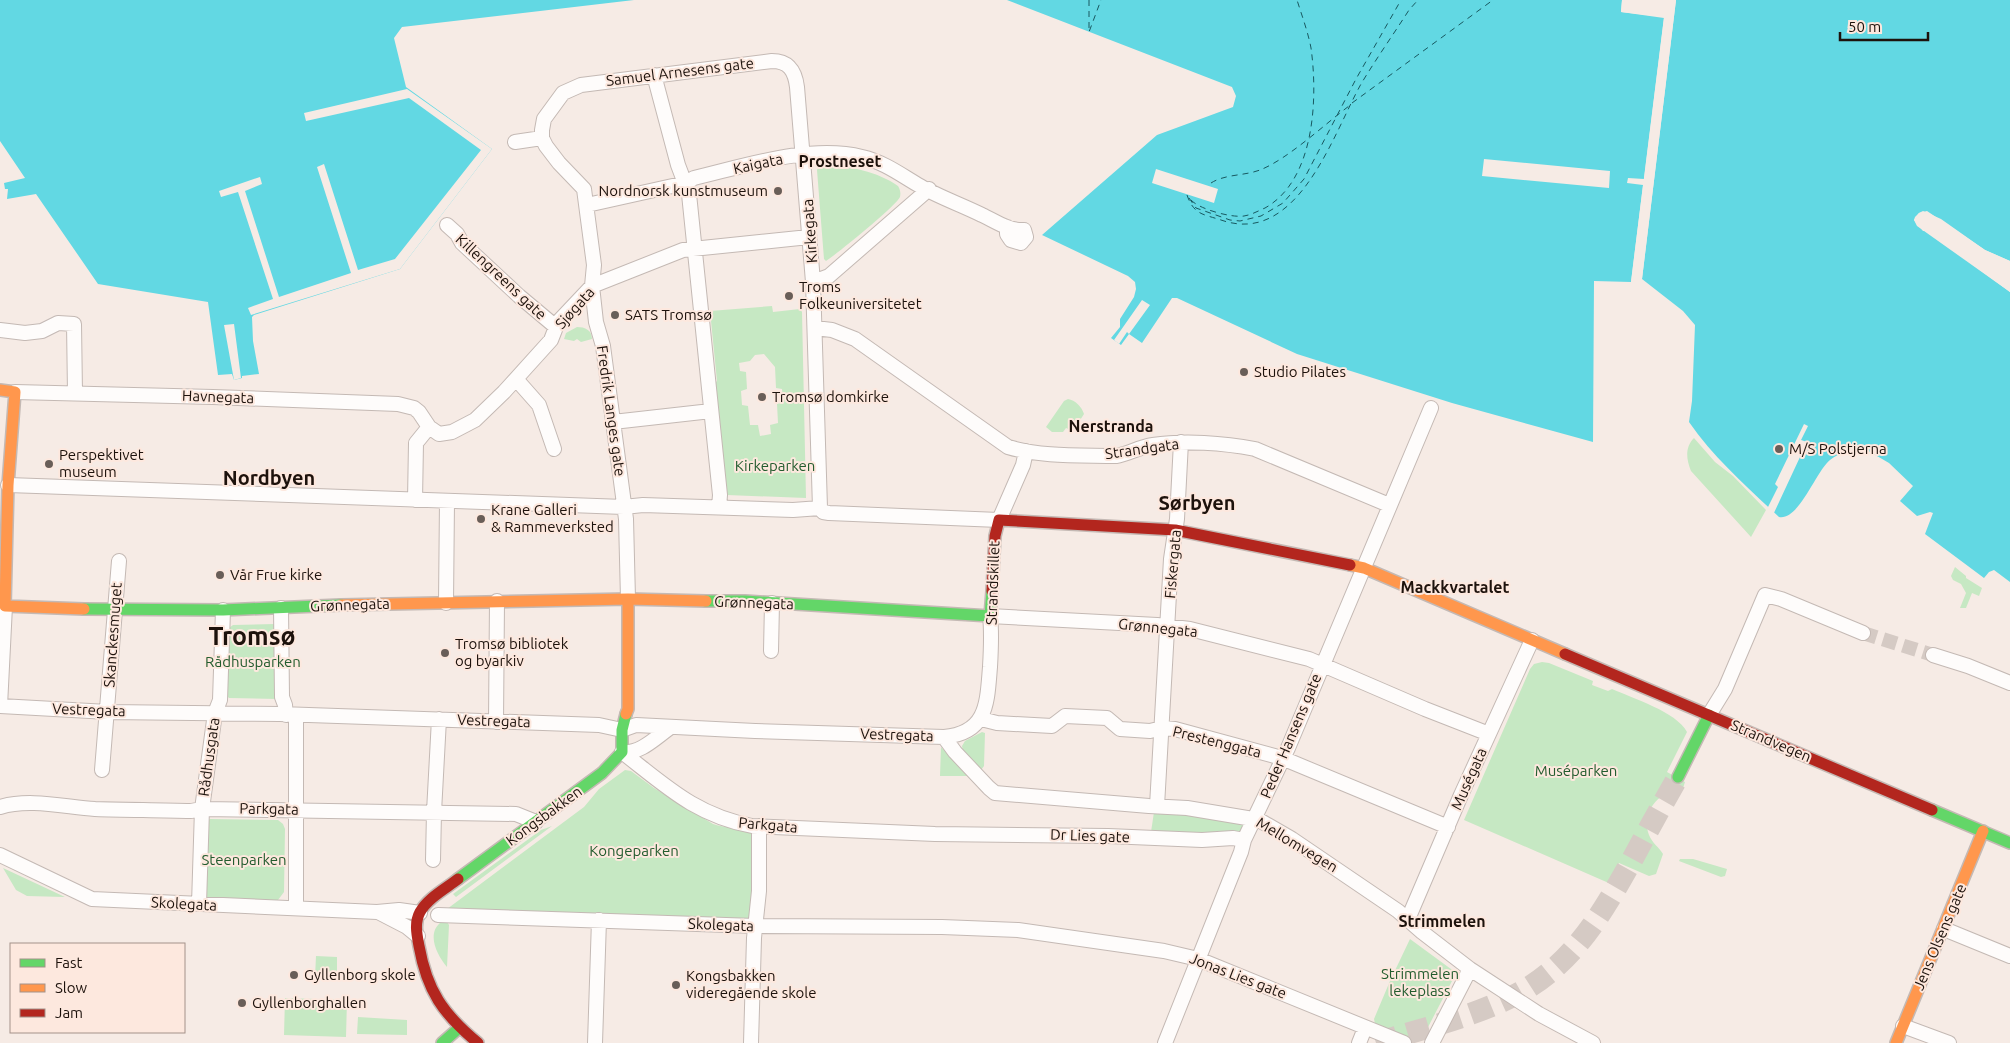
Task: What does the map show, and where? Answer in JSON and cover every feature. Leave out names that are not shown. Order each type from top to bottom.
[{"type":"street","name":"Samuel Arnesens gate","points":[[542,138],[542,123],[563,93],[581,85],[772,61],[782,62],[790,67],[794,74]]},
{"type":"street","name":"Kirkegata","points":[[794,74],[798,87],[813,282],[820,508]]},
{"type":"street","points":[[654,75],[674,151],[689,194],[720,495],[719,507]]},
{"type":"street","points":[[515,142],[542,138]]},
{"type":"street","name":"Fredrik Langes gate","points":[[542,138],[554,158],[584,190],[594,265],[592,286],[596,322],[603,346],[627,530],[628,709],[622,730],[622,752]]},
{"type":"street","name":"Kaigata","points":[[586,206],[686,183],[694,178],[804,153],[835,153],[864,157],[906,175],[921,186],[1007,227]]},
{"type":"street","points":[[813,282],[829,276],[929,189]]},
{"type":"street","name":"Killengreens gate","points":[[447,225],[476,256],[556,328]]},
{"type":"street","name":"Sjøgata","points":[[429,427],[437,433],[446,434],[475,420],[551,340],[556,328],[592,286],[682,250],[809,238]]},
{"type":"street","points":[[0,330],[26,333],[42,331],[58,322],[74,324],[75,393]]},
{"type":"street","name":"Strandgata","points":[[815,328],[832,330],[850,336],[896,366],[1008,447],[1026,451],[1116,456],[1123,455],[1137,448],[1181,442],[1239,446],[1255,449],[1389,505]]},
{"type":"street","points":[[516,379],[539,405],[554,449]]},
{"type":"street","points":[[0,390],[15,392],[4,485],[0,706]]},
{"type":"street","name":"Havnegata","points":[[15,392],[213,396],[398,404],[414,408],[429,427]]},
{"type":"street","points":[[1389,505],[1431,408]]},
{"type":"street","points":[[613,422],[711,411]]},
{"type":"street","points":[[415,500],[416,443],[429,427]]},
{"type":"street","name":"Fiskergata","points":[[1157,806],[1171,559],[1175,530],[1181,442]]},
{"type":"street","name":"Strandskillet","points":[[981,719],[986,707],[988,692],[995,536],[999,520],[1023,465],[1026,451]]},
{"type":"street","points":[[4,485],[624,507],[642,505],[804,510],[820,508],[823,512],[828,513],[999,520]]},
{"type":"street","points":[[446,501],[446,603]]},
{"type":"street","name":"Peder Hansens gate","points":[[1165,1043],[1239,858],[1244,840],[1282,758],[1364,568],[1389,505]]},
{"type":"street","name":"Strandvegen","points":[[999,520],[1175,530],[1364,568],[2010,843]]},
{"type":"street","name":"Skanckesmuget","points":[[102,770],[119,561]]},
{"type":"street","points":[[1678,777],[1709,715],[1725,689],[1765,594],[1863,633]]},
{"type":"street","name":"Grønnegata","points":[[2,606],[114,610],[223,610],[628,598],[644,601],[772,603],[1167,626],[1190,629],[1309,659],[1489,734]]},
{"type":"street","points":[[496,601],[496,722]]},
{"type":"street","points":[[771,650],[772,603]]},
{"type":"street","points":[[281,608],[282,697],[291,716],[296,810],[296,908]]},
{"type":"street","name":"Rådhusgata","points":[[199,904],[202,809],[215,713],[220,700],[223,610]]},
{"type":"street","name":"Muségata","points":[[1408,919],[1532,640]]},
{"type":"street","points":[[1934,655],[2010,683]]},
{"type":"street","name":"Vestregata","points":[[0,706],[108,712],[215,713],[599,725],[622,730],[636,725],[944,737],[960,734],[981,719]]},
{"type":"street","name":"Prestenggata","points":[[981,719],[997,723],[1052,726],[1065,716],[1107,718],[1120,729],[1150,731],[1162,728],[1175,729],[1282,758],[1448,826]]},
{"type":"street","points":[[433,860],[439,719]]},
{"type":"street","name":"Kongsbakken","points":[[420,912],[452,882],[602,773],[622,752],[638,750],[671,727]]},
{"type":"street","name":"Mellomvegen","points":[[944,737],[955,752],[996,793],[1202,810],[1255,819],[1292,839],[1408,919],[1470,969],[1540,1014],[1593,1043]]},
{"type":"street","name":"Parkgata","points":[[622,752],[671,791],[693,805],[735,824],[935,834]]},
{"type":"street","name":"Parkgata","points":[[0,807],[28,804],[96,809],[191,811],[202,809],[516,814],[536,822]]},
{"type":"street","points":[[751,1043],[755,926],[759,891],[759,826]]},
{"type":"street","name":"Jens Olsens gate","points":[[1896,1043],[1983,832]]},
{"type":"street","name":"Dr Lies gate","points":[[935,834],[1100,836],[1202,840],[1233,838],[1244,840]]},
{"type":"street","name":"Skolegata","points":[[0,855],[92,899],[377,912],[399,910],[420,912]]},
{"type":"street","name":"Skolegata","points":[[377,912],[407,927],[418,936]]},
{"type":"street","points":[[420,912],[416,926],[422,965],[431,989],[447,1016],[478,1043]]},
{"type":"street","name":"Skolegata","points":[[438,915],[755,926],[1004,929]]},
{"type":"street","points":[[595,1043],[599,920]]},
{"type":"street","name":"Jonas Lies gate","points":[[1004,929],[1159,950],[1198,959],[1404,1043]]},
{"type":"street","points":[[1944,929],[2010,956]]},
{"type":"street","points":[[1432,1043],[1470,969]]},
{"type":"street","points":[[1903,1026],[1949,1043]]},
{"type":"street","points":[[442,1043],[459,1028]]},
{"type":"street","points":[[1359,1043],[1365,1028]]},
{"type":"green space","points":[[825,164],[854,168],[872,173],[890,181],[898,186],[900,190],[900,197],[896,202],[826,261],[824,259],[817,170],[819,166]]},
{"type":"green space","name":"Kirkeparken","points":[[772,306],[773,312],[800,309],[802,312],[806,498],[727,495],[715,383],[717,381],[710,311]],"holes":[[[764,354],[775,367],[776,388],[782,389],[783,402],[777,404],[778,423],[770,425],[771,434],[760,436],[758,425],[750,425],[748,406],[742,405],[741,391],[747,389],[746,372],[740,371],[739,363],[750,361],[755,355]]]},
{"type":"green space","points":[[577,327],[588,330],[591,333],[592,339],[581,342],[577,339],[574,341],[564,339],[566,333]]},
{"type":"green space","points":[[1068,399],[1078,404],[1084,414],[1073,431],[1066,428],[1063,432],[1052,432],[1046,427],[1064,401]]},
{"type":"green space","points":[[1694,438],[1715,462],[1733,476],[1766,510],[1751,537],[1691,471],[1687,453],[1689,445]]},
{"type":"green space","points":[[1955,567],[1966,578],[1982,588],[1979,596],[1972,593],[1966,608],[1960,608],[1966,593],[1961,584],[1953,580],[1951,576]]},
{"type":"green space","name":"Rådhusparken","points":[[275,624],[277,699],[229,698],[227,696],[229,628],[233,625]]},
{"type":"green space","name":"Muséparken","points":[[1549,663],[1593,681],[1592,685],[1608,691],[1612,689],[1653,706],[1674,718],[1687,732],[1667,772],[1685,782],[1683,788],[1667,793],[1660,798],[1654,804],[1647,818],[1649,835],[1663,854],[1656,874],[1649,876],[1619,863],[1611,884],[1464,820],[1530,669],[1534,664]]},
{"type":"green space","points":[[982,732],[985,733],[984,766],[981,770],[963,751],[962,746],[965,741]]},
{"type":"green space","points":[[941,747],[968,776],[940,776]]},
{"type":"green space","name":"Kongeparken","points":[[625,770],[631,771],[654,788],[713,824],[744,829],[753,833],[752,918],[748,920],[447,909],[584,807],[599,789]]},
{"type":"green space","points":[[1154,812],[1167,812],[1245,824],[1244,829],[1240,832],[1224,831],[1216,832],[1215,835],[1151,832]]},
{"type":"green space","name":"Steenparken","points":[[210,819],[278,820],[283,824],[285,829],[284,892],[278,900],[272,902],[206,899],[207,821]]},
{"type":"green space","points":[[552,826],[456,897],[453,894],[541,830]]},
{"type":"green space","points":[[1680,859],[1693,859],[1727,869],[1725,876],[1721,877],[1679,861]]},
{"type":"green space","points":[[3,868],[65,897],[27,896],[16,890]]},
{"type":"green space","points":[[441,922],[447,922],[449,925],[447,967],[437,951],[434,938],[434,932]]},
{"type":"green space","name":"Strimmelen lekeplass","points":[[1410,939],[1455,972],[1426,1031],[1410,1038],[1388,1031],[1375,1024],[1374,1019]]},
{"type":"green space","points":[[316,956],[337,957],[337,977],[315,977]]},
{"type":"green space","points":[[285,998],[347,1000],[346,1037],[284,1035]]},
{"type":"green space","points":[[358,1017],[407,1020],[407,1035],[357,1034]]},
{"type":"water","points":[[0,0],[634,0],[402,27],[394,38],[406,87],[492,149],[400,269],[254,315],[252,317],[253,341],[259,374],[242,376],[242,378],[234,380],[232,374],[218,375],[208,302],[98,284],[36,194],[7,199],[8,189],[5,189],[4,183],[25,178],[0,141]]},
{"type":"water","points":[[1007,0],[1622,0],[1621,12],[1664,17],[1631,282],[1594,281],[1593,442],[1452,403],[1297,354],[1177,298],[1172,298],[1142,343],[1129,334],[1121,345],[1111,338],[1120,327],[1120,319],[1134,297],[1135,282],[1128,276],[1042,235],[1157,135],[1233,107],[1236,96],[1232,87]]},
{"type":"water","points":[[1676,0],[2010,0],[2010,261],[1985,250],[1927,211],[1919,213],[1914,220],[1923,231],[1927,231],[2010,292],[2010,582],[1994,570],[1989,572],[1984,578],[1925,534],[1933,513],[1930,512],[1917,516],[1900,501],[1913,486],[1889,463],[1858,445],[1830,460],[1800,504],[1786,516],[1779,517],[1720,460],[1689,422],[1692,401],[1695,325],[1683,311],[1642,279]]},
{"type":"pier","points":[[1622,0],[1625,0],[1624,10],[1664,15],[1666,17],[1634,282],[1631,282],[1643,185],[1627,183],[1628,178],[1644,179],[1664,18],[1621,12]]},
{"type":"pier","points":[[1674,0],[1676,0],[1642,279],[1640,280]]},
{"type":"pier","points":[[407,89],[492,149],[400,269],[251,315],[248,308],[273,299],[238,192],[221,197],[219,191],[260,177],[262,184],[245,191],[279,297],[351,273],[317,167],[324,164],[358,270],[395,259],[481,150],[409,98],[306,121],[304,113]]},
{"type":"pier","points":[[1484,159],[1610,171],[1609,188],[1482,176]]},
{"type":"pier","points":[[1156,169],[1218,189],[1214,203],[1152,183]]},
{"type":"pier","points":[[1923,211],[1941,219],[1985,250],[2010,261],[2010,264],[2002,262],[1984,252],[1927,214],[1920,215],[1918,218],[1919,224],[2004,284],[2010,289],[2010,292],[1917,226],[1914,220],[1915,217]]},
{"type":"pier","points":[[1142,300],[1150,305],[1129,334],[1127,332],[1119,344],[1114,340]]},
{"type":"pier","points":[[234,324],[241,378],[234,380],[224,325]]},
{"type":"pier","points":[[1804,424],[1808,426],[1801,440],[1807,442],[1773,515],[1767,509],[1778,487],[1775,484]]},
{"type":"ferry route","points":[[1089,0],[1089,32],[1101,0]]},
{"type":"ferry route","points":[[1191,200],[1201,207],[1231,216],[1252,214],[1265,208],[1282,195],[1294,178],[1303,158],[1309,136],[1314,90],[1311,48],[1297,0]]},
{"type":"ferry route","points":[[1189,198],[1196,208],[1230,220],[1240,221],[1261,216],[1283,203],[1304,179],[1356,79],[1401,0]]},
{"type":"ferry route","points":[[1187,195],[1196,210],[1204,215],[1248,224],[1271,217],[1292,202],[1309,181],[1325,156],[1361,84],[1409,10],[1418,0]]},
{"type":"ferry route","points":[[1352,103],[1493,0]]},
{"type":"ferry route","points":[[1211,183],[1222,178],[1254,172],[1271,165],[1294,150],[1349,106]]},
{"type":"tunnel","points":[[1863,633],[1933,655]]},
{"type":"tunnel","points":[[1376,1043],[1457,1019],[1505,1000],[1527,988],[1565,959],[1594,923],[1607,903],[1678,777]]},
{"type":"traffic: fast","points":[[706,601],[745,601],[990,616],[992,591]]},
{"type":"traffic: fast","points":[[84,609],[223,610],[341,605]]},
{"type":"traffic: fast","points":[[458,879],[602,773],[622,752],[622,730],[626,714]]},
{"type":"traffic: fast","points":[[1678,777],[1709,715]]},
{"type":"traffic: fast","points":[[1932,810],[2010,843]]},
{"type":"traffic: fast","points":[[442,1043],[459,1028]]},
{"type":"traffic: slow","points":[[0,390],[15,392],[8,485],[5,606],[84,609]]},
{"type":"traffic: slow","points":[[1350,565],[1364,568],[1565,654]]},
{"type":"traffic: slow","points":[[341,605],[628,599],[706,601]]},
{"type":"traffic: slow","points":[[626,714],[628,709],[628,599]]},
{"type":"traffic: slow","points":[[1896,1043],[1983,831]]},
{"type":"traffic: jam","points":[[992,591],[995,536],[999,520],[1175,530],[1350,565]]},
{"type":"traffic: jam","points":[[1565,654],[1932,810]]},
{"type":"traffic: jam","points":[[458,879],[423,907],[417,920],[417,933],[422,962],[438,1000],[455,1022],[478,1043]]},
{"type":"place","name":"Nordnorsk kunstmuseum","points":[[778,191]]},
{"type":"place","name":"Troms Folkeuniversitetet","points":[[789,296]]},
{"type":"place","name":"SATS Tromsø","points":[[615,315]]},
{"type":"place","name":"Studio Pilates","points":[[1244,372]]},
{"type":"place","name":"Tromsø domkirke","points":[[762,397]]},
{"type":"place","name":"M/S Polstjerna","points":[[1779,449]]},
{"type":"place","name":"Perspektivet museum","points":[[49,464]]},
{"type":"place","name":"Krane Galleri & Rammeverksted","points":[[481,519]]},
{"type":"place","name":"Vår Frue kirke","points":[[220,575]]},
{"type":"place","name":"Tromsø bibliotek og byarkiv","points":[[445,653]]},
{"type":"place","name":"Gyllenborg skole","points":[[294,975]]},
{"type":"place","name":"Kongsbakken videregående skole","points":[[676,985]]},
{"type":"place","name":"Gyllenborghallen","points":[[242,1003]]},
{"type":"district","name":"Prostneset","points":[[840,161]]},
{"type":"district","name":"Nerstranda","points":[[1111,426]]},
{"type":"district","name":"Nordbyen","points":[[269,478]]},
{"type":"district","name":"Sørbyen","points":[[1197,503]]},
{"type":"district","name":"Mackkvartalet","points":[[1455,587]]},
{"type":"district","name":"Tromsø","points":[[252,636]]},
{"type":"district","name":"Strimmelen","points":[[1442,921]]}]
